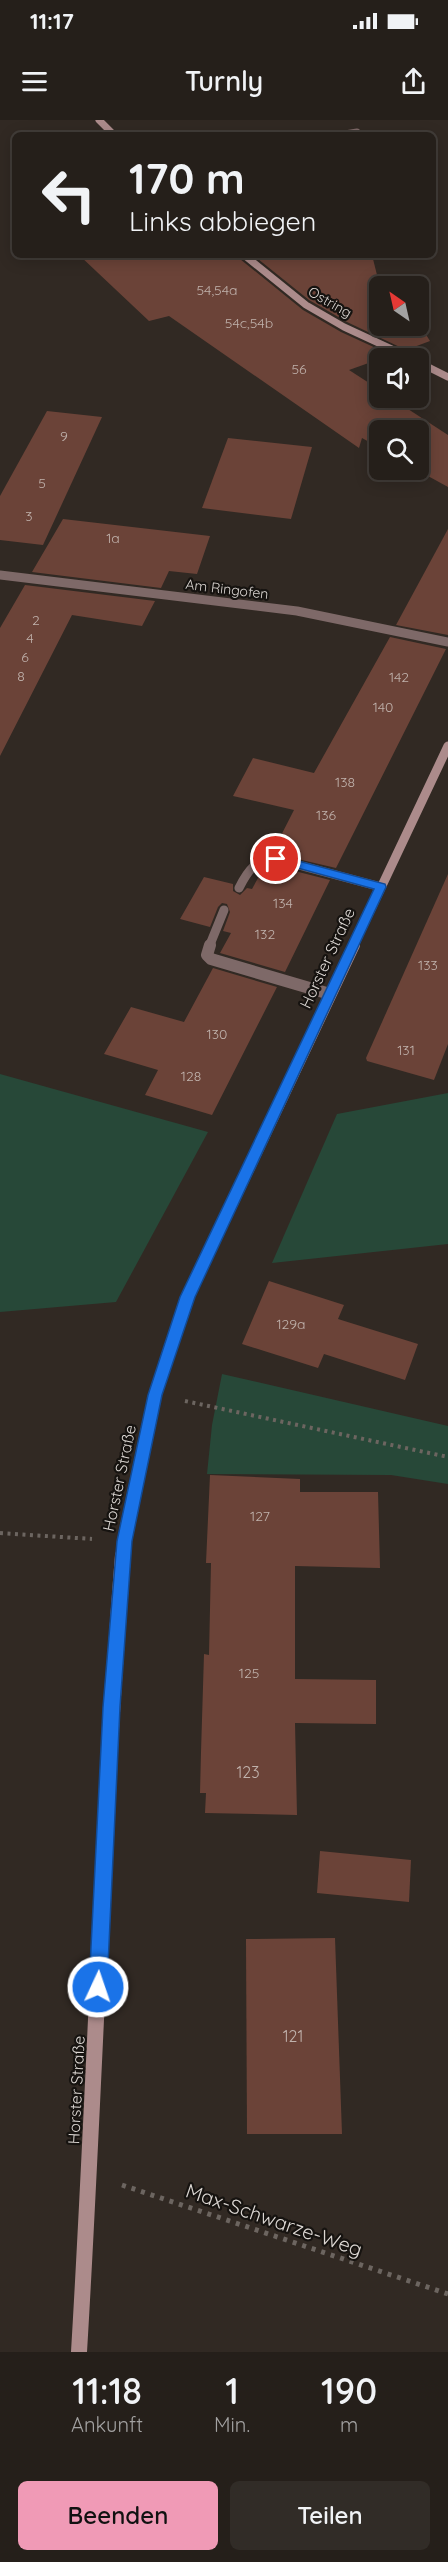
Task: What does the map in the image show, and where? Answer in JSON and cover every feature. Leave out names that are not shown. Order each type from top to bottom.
[{"type":"main road","points":[[99,120],[111,132]]},
{"type":"main road","name":"Ostring","points":[[247,258],[277,285],[306,305],[390,348]]},
{"type":"main road","points":[[429,368],[448,377]]},
{"type":"main road","name":"Horster Straße","points":[[79,2352],[90,2174],[111,1707],[124,1541],[155,1395],[188,1297],[448,746]]},
{"type":"street","name":"Am Ringofen","points":[[0,576],[297,611],[448,642]]},
{"type":"street","points":[[239,888],[253,864],[263,859],[276,859],[381,887]]},
{"type":"street","points":[[224,910],[207,954],[212,959],[330,994]]},
{"type":"path","points":[[155,1395],[448,1457]]},
{"type":"path","points":[[0,1533],[124,1541]]},
{"type":"path","name":"Max-Schwarze-Weg","points":[[90,2174],[448,2294]]},
{"type":"green space","points":[[0,1074],[208,1132],[116,1302],[0,1312]]},
{"type":"green space","points":[[448,1093],[448,1244],[272,1263],[337,1114]]},
{"type":"green space","points":[[222,1374],[448,1426],[448,1484],[391,1475],[207,1474],[212,1425]]},
{"type":"building","points":[[82,258],[240,258],[303,310],[341,332],[376,348],[369,348],[369,363],[349,370],[369,383],[369,408],[406,408],[425,420],[369,420],[369,442],[362,438],[359,448],[169,316],[149,321]]},
{"type":"building","points":[[257,258],[373,258],[377,276],[369,276],[369,332],[309,300]]},
{"type":"building","points":[[376,336],[427,336],[430,341],[411,348],[402,348]]},
{"type":"building","points":[[47,411],[102,417],[43,545],[0,540],[0,496]]},
{"type":"building","points":[[429,423],[448,435],[448,487],[429,477]]},
{"type":"building","points":[[228,438],[312,447],[291,519],[202,508]]},
{"type":"building","points":[[63,519],[210,536],[197,574],[169,571],[161,588],[32,572]]},
{"type":"building","points":[[448,529],[448,635],[396,625]]},
{"type":"building","points":[[25,585],[155,601],[142,626],[72,615],[0,756],[0,628]]},
{"type":"building","points":[[390,637],[446,649],[336,868],[272,853],[294,810],[233,796],[253,758],[314,773]]},
{"type":"building","points":[[275,866],[330,880],[285,972],[220,953],[231,933],[223,931],[230,912],[227,904],[222,903],[218,907],[210,927],[180,919],[204,877],[233,884],[233,891],[240,895],[247,888],[252,889],[263,869]]},
{"type":"building","points":[[448,874],[448,1044],[434,1080],[367,1061],[366,1058]]},
{"type":"building","points":[[213,968],[277,987],[212,1115],[145,1095],[158,1070],[104,1054],[131,1007],[184,1022]]},
{"type":"building","points":[[269,1281],[344,1305],[338,1319],[418,1344],[405,1380],[324,1354],[318,1368],[242,1344]]},
{"type":"building","points":[[210,1475],[300,1479],[300,1492],[378,1492],[380,1568],[295,1566],[295,1679],[376,1680],[376,1724],[295,1723],[297,1815],[205,1813],[206,1793],[200,1793],[204,1654],[209,1655],[211,1563],[206,1563]]},
{"type":"building","points":[[320,1851],[411,1860],[409,1902],[317,1893]]},
{"type":"building","points":[[335,1938],[342,2134],[247,2134],[246,1939]]},
{"type":"route","points":[[98,1987],[111,1707],[124,1541],[155,1395],[188,1297],[381,887],[276,859]]}]
